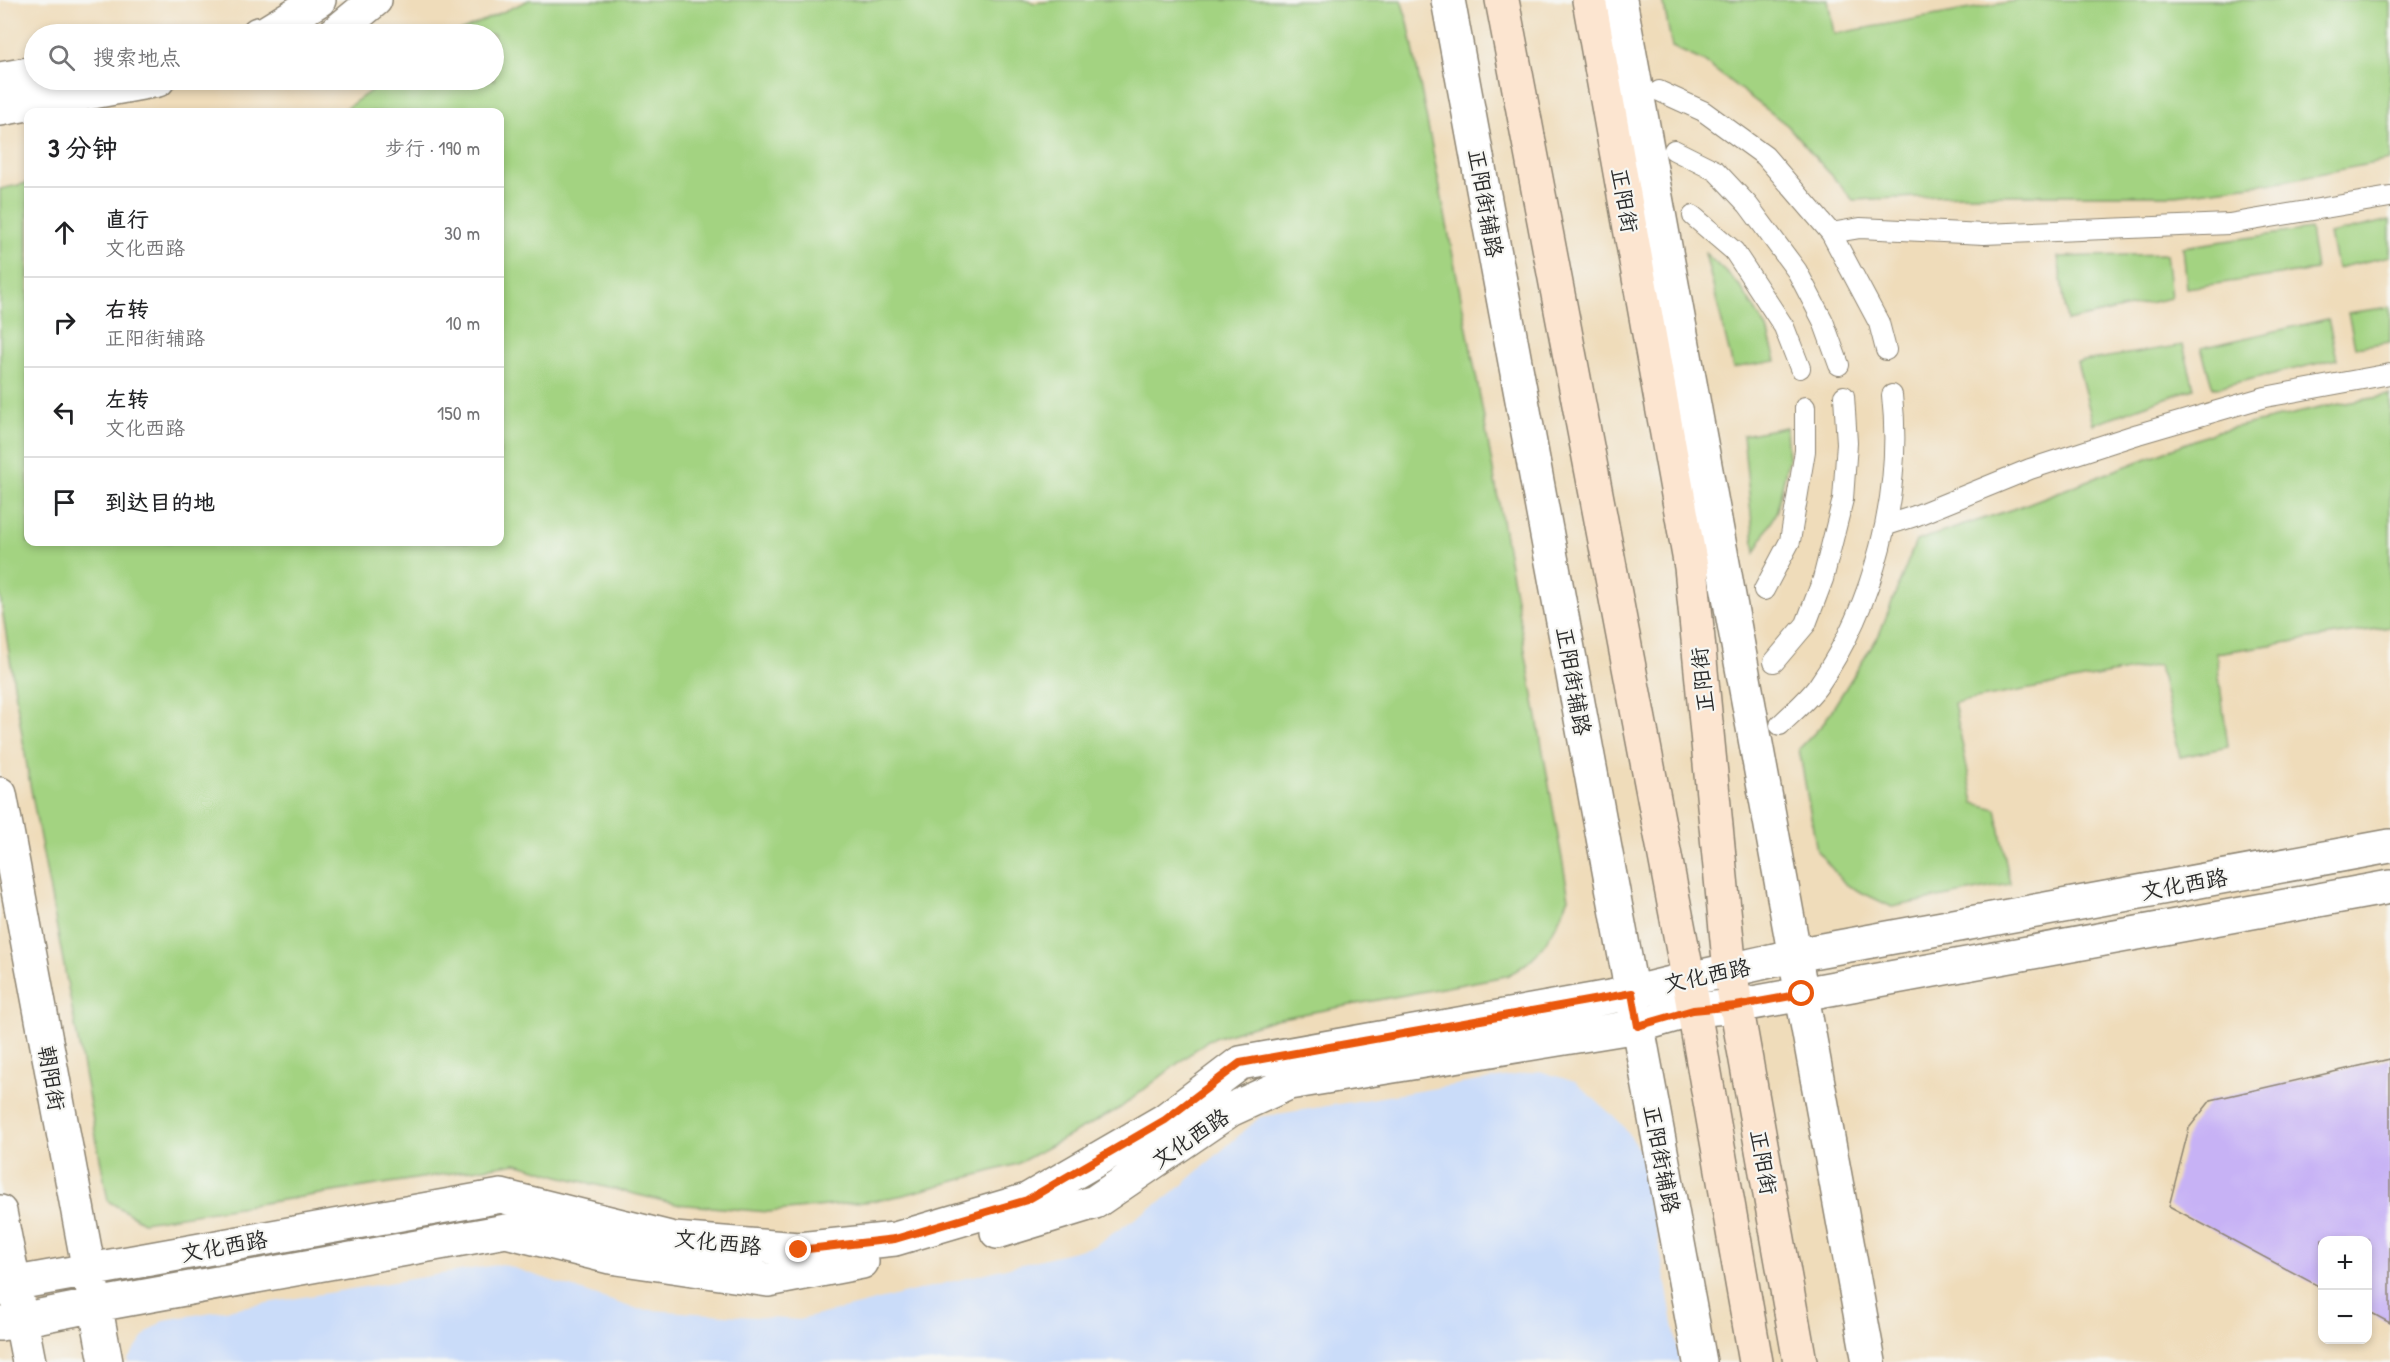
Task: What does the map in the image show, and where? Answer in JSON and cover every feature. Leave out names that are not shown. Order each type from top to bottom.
[{"type":"main road","points":[[1502,0],[1688,977],[1756,1362]]},
{"type":"main road","name":"正阳街","points":[[1589,0],[1690,567],[1730,971],[1800,1362]]},
{"type":"street","points":[[280,24],[320,0]]},
{"type":"street","points":[[346,24],[375,0]]},
{"type":"street","name":"正阳街辅路","points":[[1448,0],[1700,1362]]},
{"type":"street","points":[[1620,0],[1869,1362]]},
{"type":"street","points":[[0,79],[24,75]]},
{"type":"street","points":[[0,109],[104,90]]},
{"type":"street","name":"朝阳街","points":[[0,794],[106,1362]]},
{"type":"street","name":"文化西路","points":[[7,1285],[501,1196],[674,1239],[799,1250],[895,1239],[1027,1200],[1165,1120],[1240,1063],[1632,993],[1688,977],[1730,971],[1795,955],[2390,846]]},
{"type":"street","name":"文化西路","points":[[11,1322],[506,1231],[610,1257],[768,1280],[950,1246],[1095,1202],[1230,1110],[1288,1083],[1638,1026],[1693,1010],[1736,1006],[2390,887]]},
{"type":"street","points":[[0,1212],[11,1322],[29,1362]]},
{"type":"lane","points":[[1659,91],[1703,111],[1765,156],[1831,233],[1879,323],[1886,350]]},
{"type":"lane","points":[[1674,150],[1716,171],[1755,215],[1797,271],[1823,321],[1839,365]]},
{"type":"lane","points":[[1831,233],[1860,228],[1984,234],[2229,224],[2390,197]]},
{"type":"lane","points":[[1693,216],[1734,251],[1784,327],[1800,368]]},
{"type":"lane","points":[[1887,525],[1916,516],[2030,469],[2159,428],[2265,397],[2390,374]]},
{"type":"lane","points":[[1780,725],[1817,687],[1855,621],[1887,525],[1895,422],[1892,395]]},
{"type":"lane","points":[[1774,662],[1806,624],[1823,579],[1843,499],[1847,443],[1844,396]]},
{"type":"lane","points":[[1764,590],[1790,541],[1805,451],[1805,407]]},
{"type":"shaded area","points":[[1540,1071],[1575,1082],[1621,1123],[1643,1155],[1680,1362],[128,1362],[147,1333],[164,1320],[502,1264],[636,1309],[799,1320],[1094,1246],[1173,1193],[1260,1117]]},
{"type":"green space","points":[[529,0],[1024,0],[1034,3],[1060,0],[1401,0],[1408,22],[1479,391],[1569,898],[1552,933],[1537,953],[1518,970],[1506,976],[1276,1019],[1208,1040],[1120,1108],[1017,1164],[904,1195],[873,1201],[768,1212],[676,1204],[559,1176],[516,1163],[143,1222],[108,1201],[29,779],[0,596],[0,189],[24,184],[24,546],[504,546],[504,108],[347,108],[372,90],[504,90],[504,24],[476,24]]},
{"type":"green space","points":[[1663,0],[1828,0],[1834,34],[2020,0],[2390,0],[2390,160],[2283,181],[2175,195],[1962,195],[1853,200],[1787,125],[1703,61],[1672,47]]},
{"type":"green space","points":[[2390,220],[2390,256],[2337,268],[2330,234]]},
{"type":"green space","points":[[2310,229],[2316,270],[2187,288],[2183,247]]},
{"type":"green space","points":[[1705,253],[1740,286],[1767,329],[1776,361],[1733,368]]},
{"type":"green space","points":[[2166,254],[2171,298],[2067,321],[2058,257]]},
{"type":"green space","points":[[2390,307],[2390,342],[2355,347],[2348,313]]},
{"type":"green space","points":[[2328,319],[2337,359],[2213,388],[2201,348]]},
{"type":"green space","points":[[2183,345],[2194,388],[2093,424],[2077,362]]},
{"type":"green space","points":[[2390,395],[2390,627],[2216,653],[2228,747],[2180,757],[2159,665],[1954,703],[1974,803],[1996,809],[2010,884],[1892,907],[1846,885],[1817,851],[1799,749],[1823,724],[1879,635],[1916,541],[2019,507],[2218,431]]},
{"type":"green space","points":[[1786,427],[1788,460],[1777,510],[1755,553],[1743,435]]},
{"type":"building","points":[[2390,1059],[2390,1323],[2372,1313],[2372,1236],[2318,1236],[2318,1286],[2169,1206],[2189,1128],[2211,1100]]},
{"type":"route","points":[[799,1250],[895,1239],[1027,1200],[1165,1120],[1240,1063],[1632,993],[1638,1026],[1693,1010],[1736,1006],[1802,994]]}]
